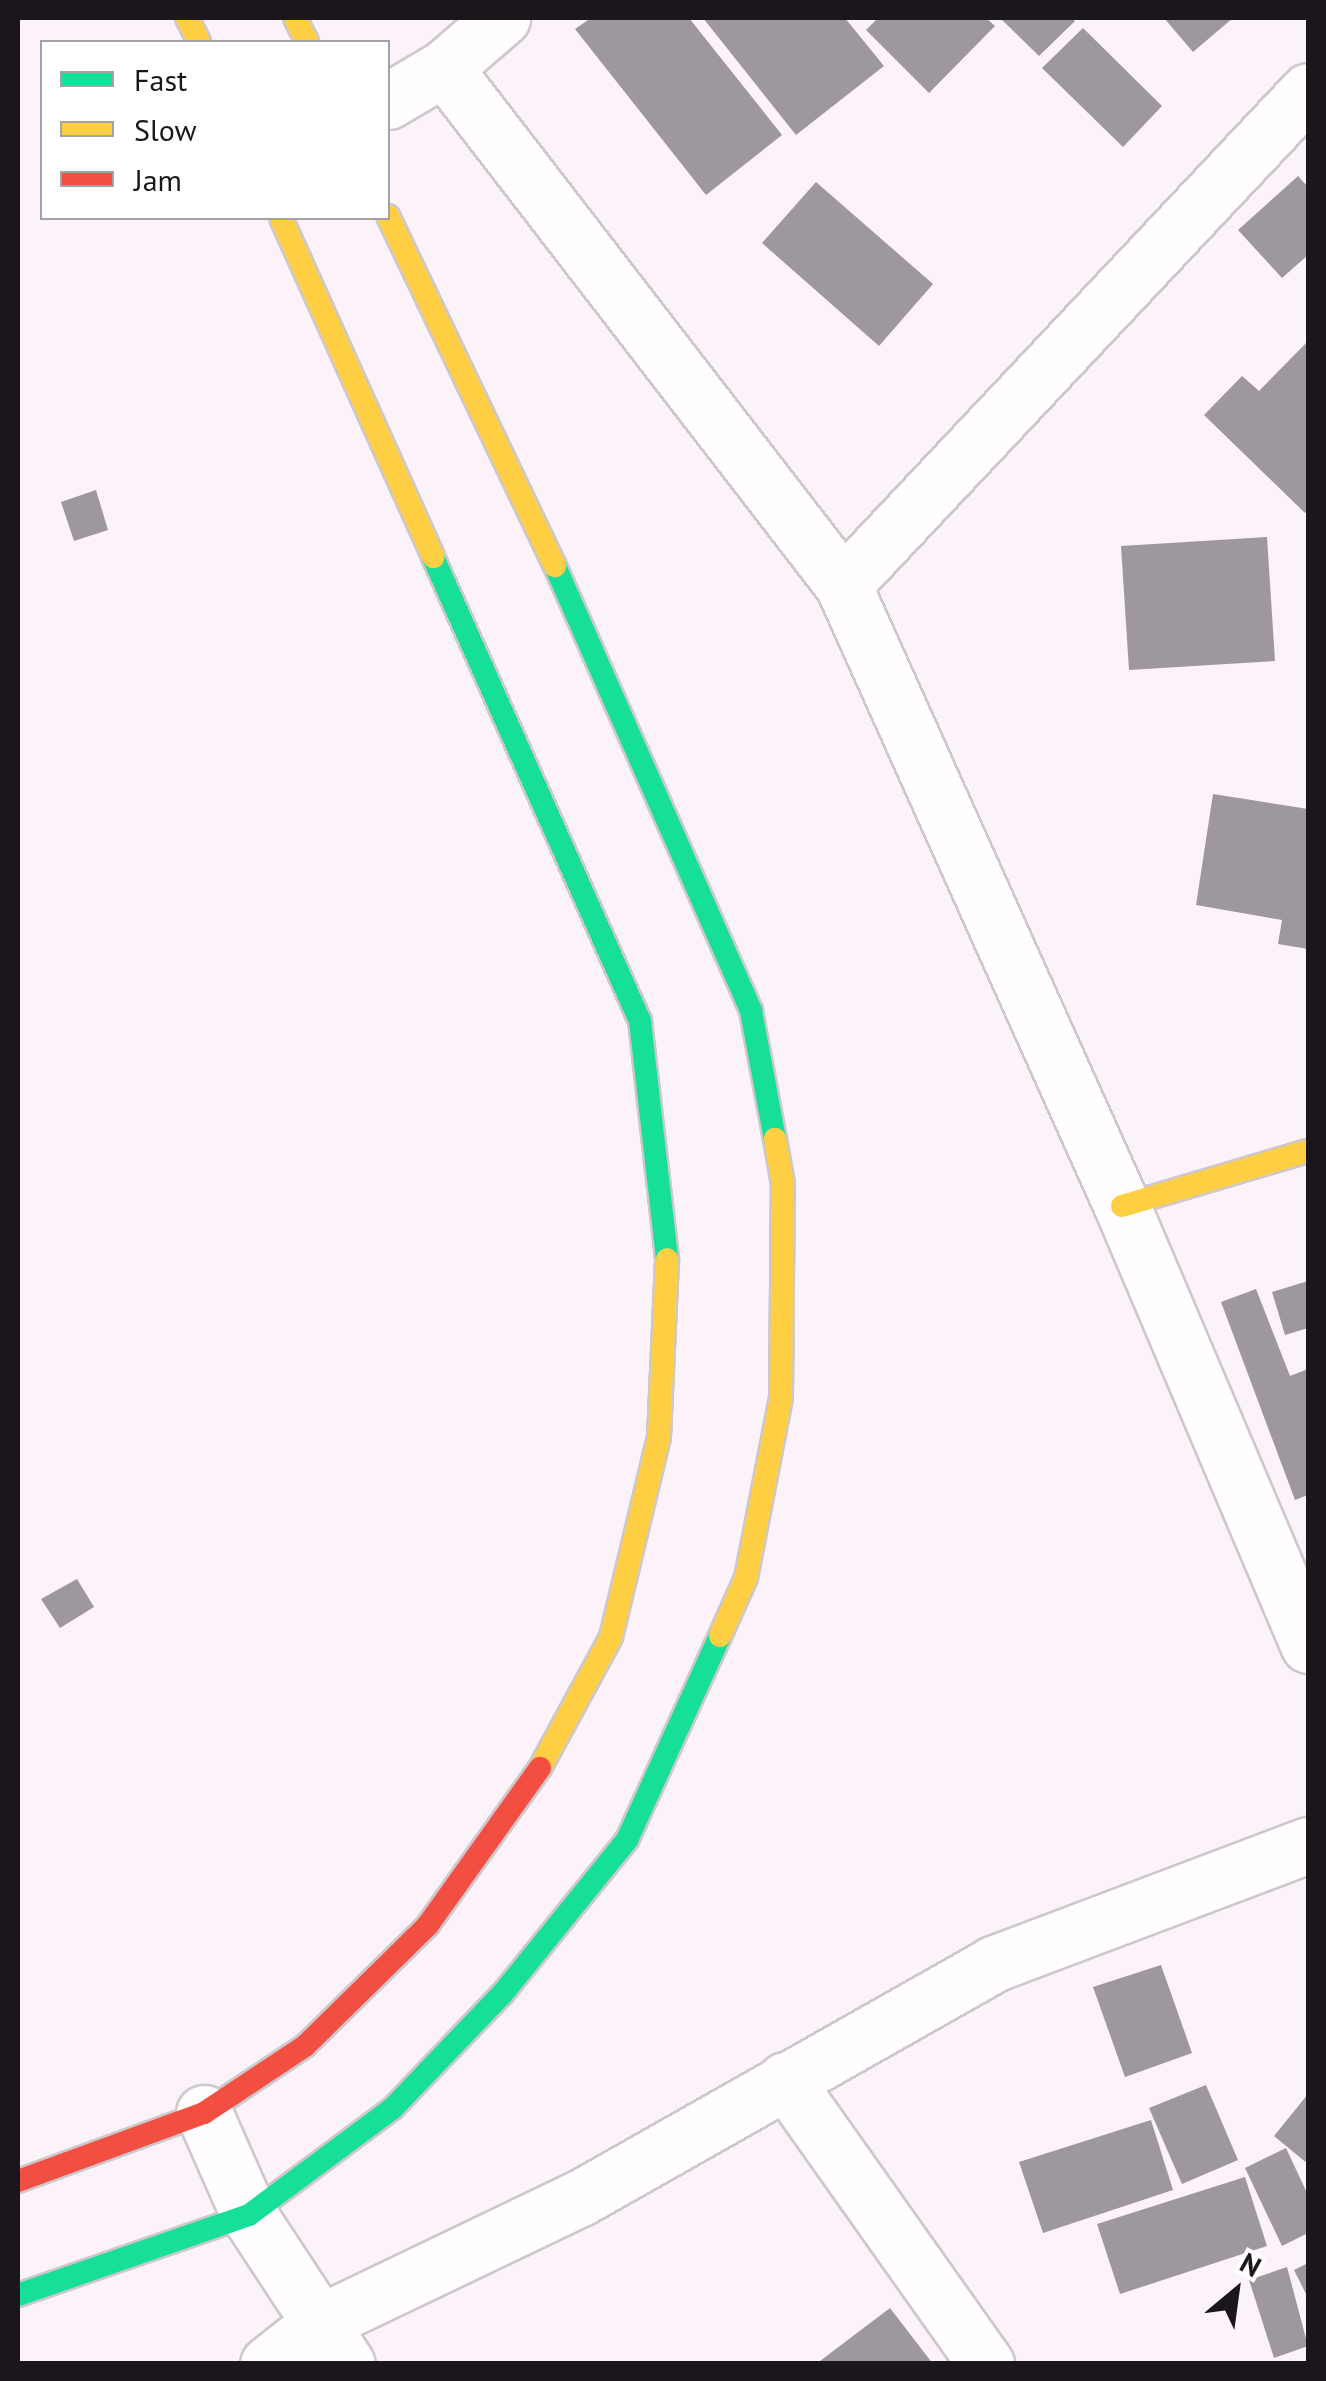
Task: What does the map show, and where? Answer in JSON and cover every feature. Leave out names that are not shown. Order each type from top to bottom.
[{"type":"main road","points":[[18,2181],[204,2113],[305,2046],[428,1925],[544,1762],[602,1652],[659,1437],[668,1227],[640,1021],[282,220]]},
{"type":"main road","points":[[18,2295],[249,2215],[394,2108],[503,1993],[628,1840],[746,1578],[782,1398],[783,1184],[750,1012],[613,689],[390,220]]},
{"type":"main road","points":[[1122,1206],[1308,1151]]},
{"type":"street","points":[[390,100],[444,68],[502,18]]},
{"type":"street","points":[[444,68],[843,585],[1122,1206],[1308,1645]]},
{"type":"street","points":[[843,585],[1308,91]]},
{"type":"street","points":[[268,2364],[334,2342],[993,1964],[1308,1845]]},
{"type":"street","points":[[785,2080],[986,2364]]},
{"type":"street","points":[[204,2113],[249,2215],[334,2342]]},
{"type":"building","points":[[591,18],[689,18],[782,135],[706,195],[575,29]]},
{"type":"building","points":[[703,18],[845,18],[884,66],[796,135]]},
{"type":"building","points":[[878,18],[986,18],[995,26],[929,93],[866,30]]},
{"type":"building","points":[[1000,18],[1071,18],[1075,21],[1039,56]]},
{"type":"building","points":[[1164,18],[1233,18],[1193,52]]},
{"type":"building","points":[[1083,28],[1162,106],[1123,147],[1042,68]]},
{"type":"building","points":[[1298,176],[1308,187],[1308,255],[1282,278],[1238,230]]},
{"type":"building","points":[[816,182],[933,284],[879,346],[762,243]]},
{"type":"building","points":[[1308,341],[1305,513],[1204,415],[1242,376],[1259,391]]},
{"type":"building","points":[[96,490],[108,530],[74,541],[61,502]]},
{"type":"building","points":[[1267,537],[1275,661],[1129,670],[1121,546]]},
{"type":"building","points":[[1213,794],[1308,809],[1308,949],[1278,944],[1282,920],[1196,905]]},
{"type":"building","points":[[1308,1281],[1308,1328],[1285,1335],[1272,1292]]},
{"type":"building","points":[[1256,1289],[1290,1376],[1308,1369],[1308,1495],[1295,1500],[1221,1302]]},
{"type":"building","points":[[77,1579],[94,1607],[60,1628],[41,1599]]},
{"type":"building","points":[[1161,1965],[1192,2053],[1125,2077],[1093,1987]]},
{"type":"building","points":[[1206,2085],[1238,2160],[1182,2184],[1149,2108]]},
{"type":"building","points":[[1308,2094],[1308,2164],[1274,2136]]},
{"type":"building","points":[[1151,2120],[1173,2190],[1043,2233],[1019,2162]]},
{"type":"building","points":[[1286,2148],[1308,2195],[1308,2233],[1282,2246],[1245,2168]]},
{"type":"building","points":[[1245,2177],[1267,2246],[1120,2294],[1097,2224]]},
{"type":"building","points":[[1308,2263],[1308,2298],[1294,2270]]},
{"type":"building","points":[[1287,2267],[1308,2346],[1274,2358],[1249,2280]]},
{"type":"building","points":[[890,2308],[933,2364],[816,2364]]},
{"type":"traffic: fast","points":[[433,557],[640,1021],[667,1259]]},
{"type":"traffic: fast","points":[[555,566],[751,1011],[775,1139]]},
{"type":"traffic: fast","points":[[18,2295],[249,2215],[393,2108],[503,1993],[627,1840],[720,1636]]},
{"type":"traffic: slow","points":[[187,18],[198,40]]},
{"type":"traffic: slow","points":[[295,18],[306,40]]},
{"type":"traffic: slow","points":[[282,220],[433,557]]},
{"type":"traffic: slow","points":[[390,220],[555,566]]},
{"type":"traffic: slow","points":[[720,1636],[746,1578],[781,1398],[783,1184],[775,1139]]},
{"type":"traffic: slow","points":[[1122,1206],[1308,1151]]},
{"type":"traffic: slow","points":[[540,1768],[611,1637],[659,1437],[667,1259]]},
{"type":"traffic: jam","points":[[18,2181],[204,2113],[305,2046],[428,1925],[540,1768]]}]
